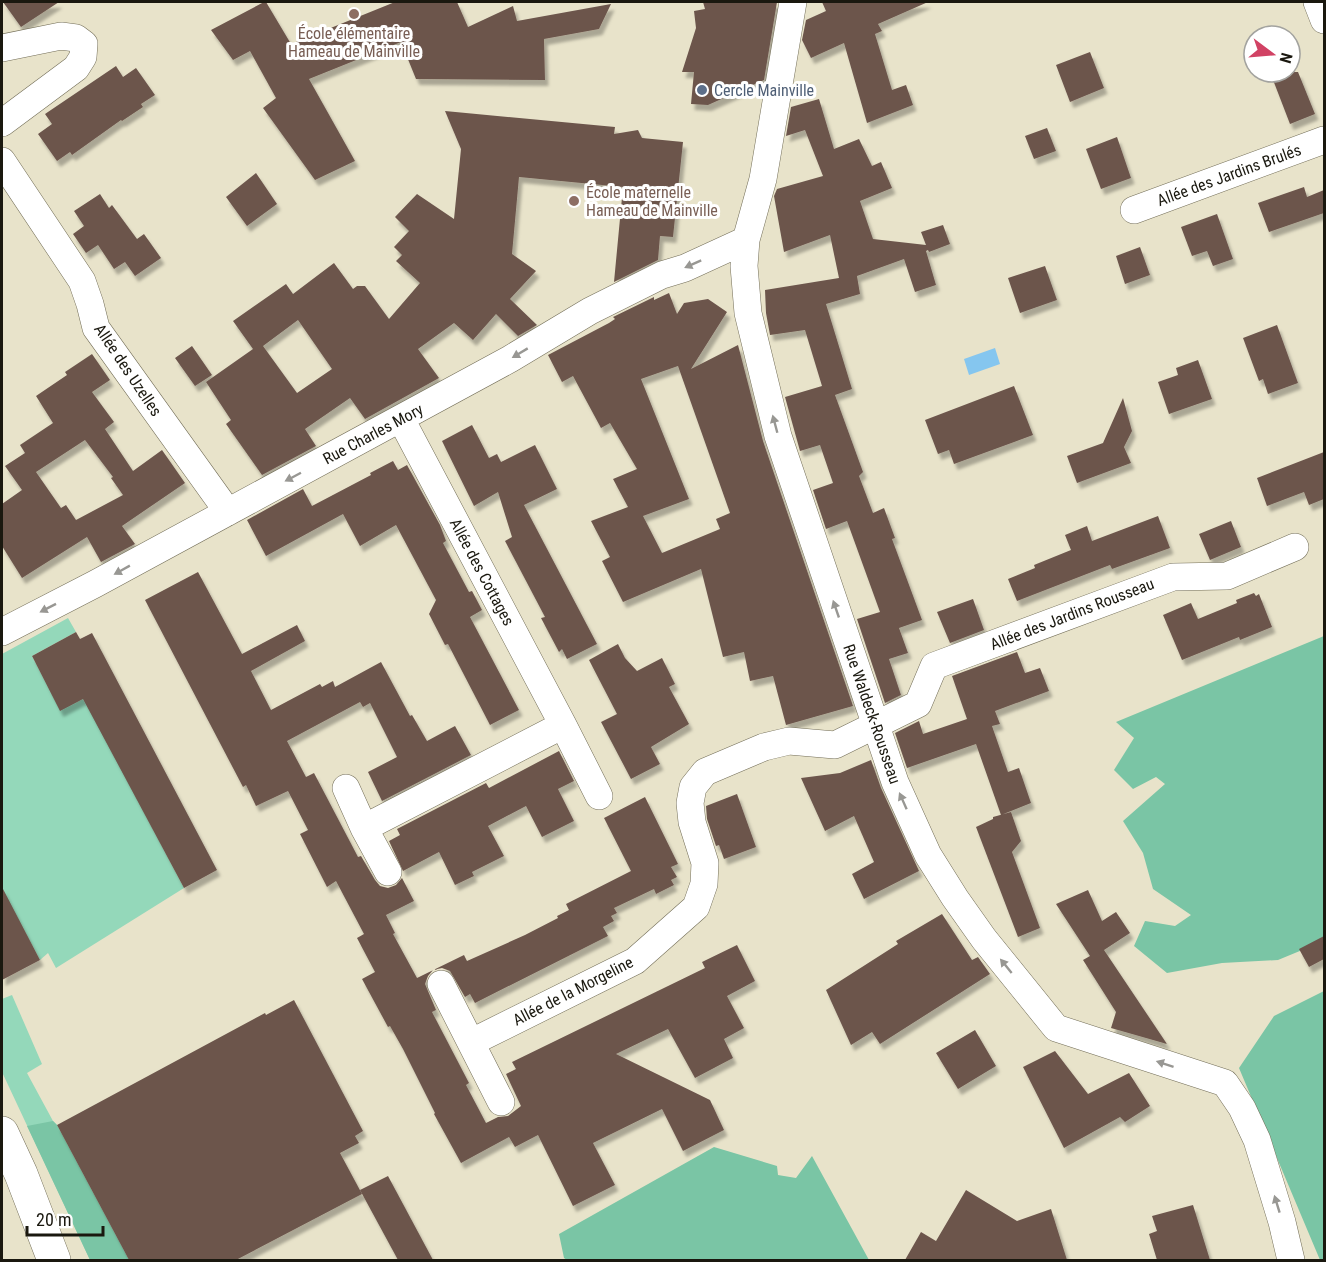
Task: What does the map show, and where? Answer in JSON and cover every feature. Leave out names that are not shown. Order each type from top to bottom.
[{"type":"main road","points":[[2,1133],[21,1174],[54,1260]]},
{"type":"street","name":"Rue Waldeck-Rousseau","points":[[793,2],[763,178],[746,240],[744,266],[748,314],[778,436],[895,782],[928,855],[955,898],[984,939],[1056,1028],[1225,1083],[1242,1108],[1257,1140],[1291,1260]]},
{"type":"street","points":[[1317,2],[1324,20]]},
{"type":"street","points":[[2,48],[61,36],[76,38],[84,44],[83,57],[76,68],[2,123]]},
{"type":"street","name":"Allée des Jardins Brulés","points":[[1134,210],[1324,140]]},
{"type":"street","name":"Allée des Uzelles","points":[[2,161],[82,281],[96,328],[228,512]]},
{"type":"street","name":"Rue Charles Mory","points":[[2,633],[401,419],[510,359],[590,311],[662,275],[685,268],[746,240]]},
{"type":"street","name":"Allée des Cottages","points":[[401,419],[599,796]]},
{"type":"street","name":"Allée des Jardins Rousseau","points":[[875,724],[918,704],[934,666],[1173,577],[1227,576],[1295,547]]},
{"type":"street","name":"Allée de la Morgeline","points":[[472,1042],[635,961],[696,907],[704,884],[705,863],[692,822],[690,803],[693,786],[705,772],[764,747],[789,741],[835,745],[875,724]]},
{"type":"street","points":[[364,828],[563,725]]},
{"type":"street","points":[[346,788],[388,872]]},
{"type":"street","points":[[441,984],[501,1102]]},
{"type":"green space","points":[[68,618],[76,632],[32,656],[60,710],[85,698],[184,888],[56,968],[48,953],[40,960],[9,902],[2,905],[2,654]]},
{"type":"green space","points":[[1324,636],[1324,941],[1278,960],[1222,963],[1167,973],[1134,946],[1145,921],[1175,926],[1191,915],[1153,889],[1143,853],[1123,821],[1165,784],[1156,777],[1133,789],[1114,770],[1134,738],[1116,722]]},
{"type":"green space","points":[[1324,991],[1324,1260],[1320,1260],[1239,1068],[1274,1016]]},
{"type":"green space","points":[[12,995],[42,1064],[27,1073],[129,1260],[90,1260],[2,1072],[2,999]]},
{"type":"green space","points":[[53,1121],[129,1260],[90,1260],[27,1126]]},
{"type":"green space","points":[[714,1147],[777,1166],[778,1175],[796,1178],[812,1156],[869,1260],[567,1260],[564,1258],[559,1234]]},
{"type":"water","points":[[995,348],[1000,364],[969,375],[964,359]]},
{"type":"building","points":[[3,2],[59,2],[21,27]]},
{"type":"building","points":[[264,2],[291,44],[395,2],[457,2],[468,27],[513,6],[517,21],[611,4],[599,29],[544,39],[545,80],[416,79],[401,42],[309,79],[355,161],[315,180],[263,108],[276,98],[250,51],[233,60],[211,30]]},
{"type":"building","points":[[703,2],[777,2],[764,80],[708,105],[691,104],[694,72],[682,72],[696,28],[694,11],[705,9]]},
{"type":"building","points":[[822,2],[928,2],[878,24],[882,31],[875,34],[892,90],[906,85],[913,105],[867,123],[844,43],[811,58],[802,40],[806,20],[826,11]]},
{"type":"building","points":[[1090,52],[1104,88],[1070,102],[1056,65]]},
{"type":"building","points":[[116,66],[123,77],[136,68],[155,95],[141,104],[143,107],[72,155],[70,152],[57,161],[38,134],[52,124],[45,114]]},
{"type":"building","points":[[1302,82],[1315,114],[1290,124],[1275,84],[1302,84]]},
{"type":"building","points":[[819,99],[834,149],[859,139],[872,166],[881,162],[892,188],[860,201],[873,239],[926,245],[921,232],[943,225],[950,244],[926,251],[936,285],[915,292],[904,259],[857,276],[860,294],[826,304],[852,389],[835,395],[863,472],[859,476],[873,513],[884,508],[895,538],[892,539],[922,620],[899,628],[908,653],[889,659],[901,695],[885,703],[857,619],[880,612],[847,521],[826,529],[813,490],[833,483],[820,445],[800,451],[785,397],[822,386],[805,330],[770,335],[766,313],[765,290],[839,278],[830,235],[784,252],[774,196],[777,189],[823,176],[805,130],[786,136],[791,107]]},
{"type":"building","points":[[445,111],[615,127],[614,134],[638,130],[642,138],[683,142],[673,237],[660,236],[658,260],[614,282],[623,187],[519,177],[512,254],[536,271],[510,299],[537,325],[518,336],[496,314],[473,340],[454,323],[418,349],[439,378],[365,419],[350,398],[305,429],[316,446],[262,475],[226,424],[231,420],[206,382],[253,349],[233,321],[286,284],[293,294],[334,263],[353,289],[357,286],[365,286],[389,319],[420,283],[396,261],[402,255],[394,247],[409,231],[395,217],[417,194],[454,219],[461,149]],"holes":[[[298,320],[332,369],[297,393],[263,346]]]},
{"type":"building","points":[[1047,128],[1056,151],[1034,159],[1025,136]]},
{"type":"building","points":[[1117,137],[1131,178],[1101,189],[1086,149]]},
{"type":"building","points":[[256,173],[277,204],[247,226],[226,197]]},
{"type":"building","points":[[1304,187],[1307,197],[1324,190],[1324,213],[1269,232],[1258,203]]},
{"type":"building","points":[[100,194],[109,208],[112,205],[137,239],[144,234],[161,258],[135,276],[125,262],[114,269],[98,245],[86,253],[73,234],[84,226],[74,211]]},
{"type":"building","points":[[1217,214],[1233,259],[1213,266],[1207,251],[1192,256],[1181,227]]},
{"type":"building","points":[[1140,247],[1150,275],[1125,284],[1116,256]]},
{"type":"building","points":[[1045,266],[1057,300],[1020,313],[1008,278]]},
{"type":"building","points":[[669,293],[677,314],[684,303],[708,299],[727,312],[691,369],[738,345],[763,441],[853,706],[786,725],[773,676],[750,681],[744,652],[723,657],[701,569],[623,602],[602,561],[610,557],[591,521],[628,507],[613,479],[637,469],[610,423],[601,428],[573,376],[562,382],[548,355],[609,323],[615,319],[613,317],[654,297],[654,300]],"holes":[[[678,366],[730,513],[716,519],[720,529],[662,553],[643,516],[689,499],[641,379]]]},
{"type":"building","points":[[1277,325],[1298,383],[1268,394],[1263,379],[1259,381],[1243,338]]},
{"type":"building","points":[[192,346],[212,375],[195,386],[175,358]]},
{"type":"building","points":[[92,354],[110,380],[92,392],[114,422],[105,429],[133,471],[162,450],[185,483],[122,526],[135,544],[101,562],[87,537],[22,578],[2,546],[2,504],[22,490],[5,466],[25,453],[20,445],[53,423],[36,396],[67,375],[65,372]],"holes":[[[85,440],[113,477],[111,478],[123,495],[76,520],[66,505],[61,508],[36,472]]]},
{"type":"building","points":[[1198,360],[1212,399],[1169,414],[1158,382],[1178,375],[1176,368]]},
{"type":"building","points":[[1014,386],[1033,435],[954,464],[949,450],[938,454],[925,420]]},
{"type":"building","points":[[1123,398],[1132,431],[1124,447],[1131,463],[1077,483],[1067,456],[1103,443]]},
{"type":"building","points":[[472,425],[489,458],[497,454],[501,462],[535,445],[557,489],[524,505],[597,644],[567,659],[562,649],[559,652],[541,618],[545,617],[505,541],[512,537],[498,492],[474,506],[442,441]]},
{"type":"building","points":[[1324,452],[1324,499],[1309,505],[1304,492],[1267,506],[1257,478]]},
{"type":"building","points":[[393,461],[398,470],[407,465],[440,525],[446,541],[443,543],[469,592],[472,591],[482,610],[470,617],[519,710],[490,725],[448,644],[445,645],[429,614],[436,600],[396,525],[360,546],[343,514],[266,556],[247,520],[303,489],[312,506]]},
{"type":"building","points":[[1158,516],[1170,548],[1112,569],[1110,565],[1017,601],[1008,579],[1035,568],[1034,565],[1071,550],[1065,535],[1087,526],[1092,541]]},
{"type":"building","points":[[1231,521],[1241,547],[1210,560],[1199,534]]},
{"type":"building","points":[[198,572],[242,654],[297,625],[305,641],[251,671],[271,710],[320,684],[322,687],[333,681],[335,687],[381,662],[410,716],[412,715],[427,741],[455,726],[471,755],[382,801],[368,772],[397,757],[370,703],[363,707],[360,702],[287,741],[306,777],[314,773],[358,857],[361,856],[375,880],[380,886],[388,888],[396,885],[402,878],[414,901],[386,915],[395,933],[393,934],[417,978],[433,970],[425,984],[436,1010],[432,1012],[469,1083],[466,1085],[486,1123],[498,1117],[508,1116],[521,1106],[506,1074],[516,1069],[512,1062],[705,968],[702,962],[737,945],[755,981],[727,996],[744,1028],[724,1039],[733,1058],[695,1078],[668,1029],[616,1054],[710,1100],[724,1130],[683,1151],[662,1109],[593,1143],[615,1185],[573,1206],[538,1135],[515,1147],[509,1137],[461,1163],[434,1114],[403,1049],[390,1026],[388,1027],[362,979],[375,972],[357,938],[364,934],[336,881],[327,887],[300,834],[308,830],[288,791],[256,806],[246,785],[243,787],[145,600]]},
{"type":"building","points":[[1254,593],[1256,596],[1259,594],[1272,627],[1240,640],[1239,637],[1182,660],[1163,615],[1191,603],[1198,619],[1237,603],[1236,600]]},
{"type":"building","points":[[973,599],[984,630],[950,643],[937,612]]},
{"type":"building","points":[[76,632],[80,639],[92,633],[217,870],[184,888],[83,699],[60,711],[32,656]]},
{"type":"building","points":[[618,644],[625,658],[637,671],[662,658],[675,684],[669,687],[689,724],[651,747],[660,764],[631,779],[601,722],[617,714],[589,660]]},
{"type":"building","points":[[1017,652],[1025,673],[1040,668],[1049,691],[995,711],[1000,724],[992,726],[1008,772],[1019,768],[1031,803],[1001,815],[976,744],[907,768],[895,733],[919,721],[923,734],[967,719],[952,676]]},
{"type":"building","points":[[559,751],[574,781],[558,789],[574,821],[542,837],[526,806],[488,826],[504,856],[472,872],[474,876],[455,885],[439,852],[403,871],[389,841],[400,835],[397,829],[486,783],[489,788]]},
{"type":"building","points":[[871,760],[881,788],[919,871],[864,899],[852,874],[874,862],[854,816],[825,831],[801,778],[840,773]]},
{"type":"building","points":[[737,794],[756,847],[724,859],[719,845],[716,846],[707,819],[706,806]]},
{"type":"building","points":[[645,797],[678,864],[671,867],[677,877],[671,880],[674,885],[656,894],[654,889],[614,908],[617,913],[611,916],[614,921],[603,927],[608,936],[475,1003],[470,994],[465,997],[450,971],[442,968],[434,970],[464,955],[467,961],[525,935],[569,910],[566,904],[631,871],[604,818]]},
{"type":"building","points":[[1011,812],[1021,841],[1012,852],[1040,928],[1018,937],[976,827],[993,817]]},
{"type":"building","points":[[2,887],[40,960],[2,980]]},
{"type":"building","points":[[1088,890],[1102,921],[1116,912],[1130,933],[1104,950],[1167,1044],[1111,1028],[1116,1012],[1083,960],[1090,956],[1056,904]]},
{"type":"building","points":[[942,914],[972,960],[978,957],[990,974],[880,1044],[872,1032],[851,1045],[826,990],[898,944],[896,941]]},
{"type":"building","points":[[1324,936],[1324,959],[1309,967],[1299,949]]},
{"type":"building","points":[[294,1000],[363,1131],[355,1136],[359,1143],[340,1153],[362,1194],[236,1260],[129,1260],[57,1125],[265,1013],[266,1015]]},
{"type":"building","points":[[975,1030],[996,1066],[958,1089],[936,1053]]},
{"type":"building","points":[[1055,1051],[1088,1094],[1129,1073],[1150,1106],[1125,1122],[1120,1117],[1064,1148],[1023,1067]]},
{"type":"building","points":[[388,1176],[433,1260],[398,1260],[360,1190]]},
{"type":"building","points":[[966,1190],[1017,1221],[1051,1209],[1067,1260],[905,1260],[921,1232],[936,1241]]},
{"type":"building","points":[[1193,1205],[1210,1260],[1157,1260],[1149,1234],[1157,1231],[1152,1216]]},
{"type":"place","name":"École élémentaire Hameau de Mainville","points":[[354,14]]},
{"type":"place","name":"Cercle Mainville","points":[[702,90]]},
{"type":"place","name":"École maternelle Hameau de Mainville","points":[[574,201]]}]
